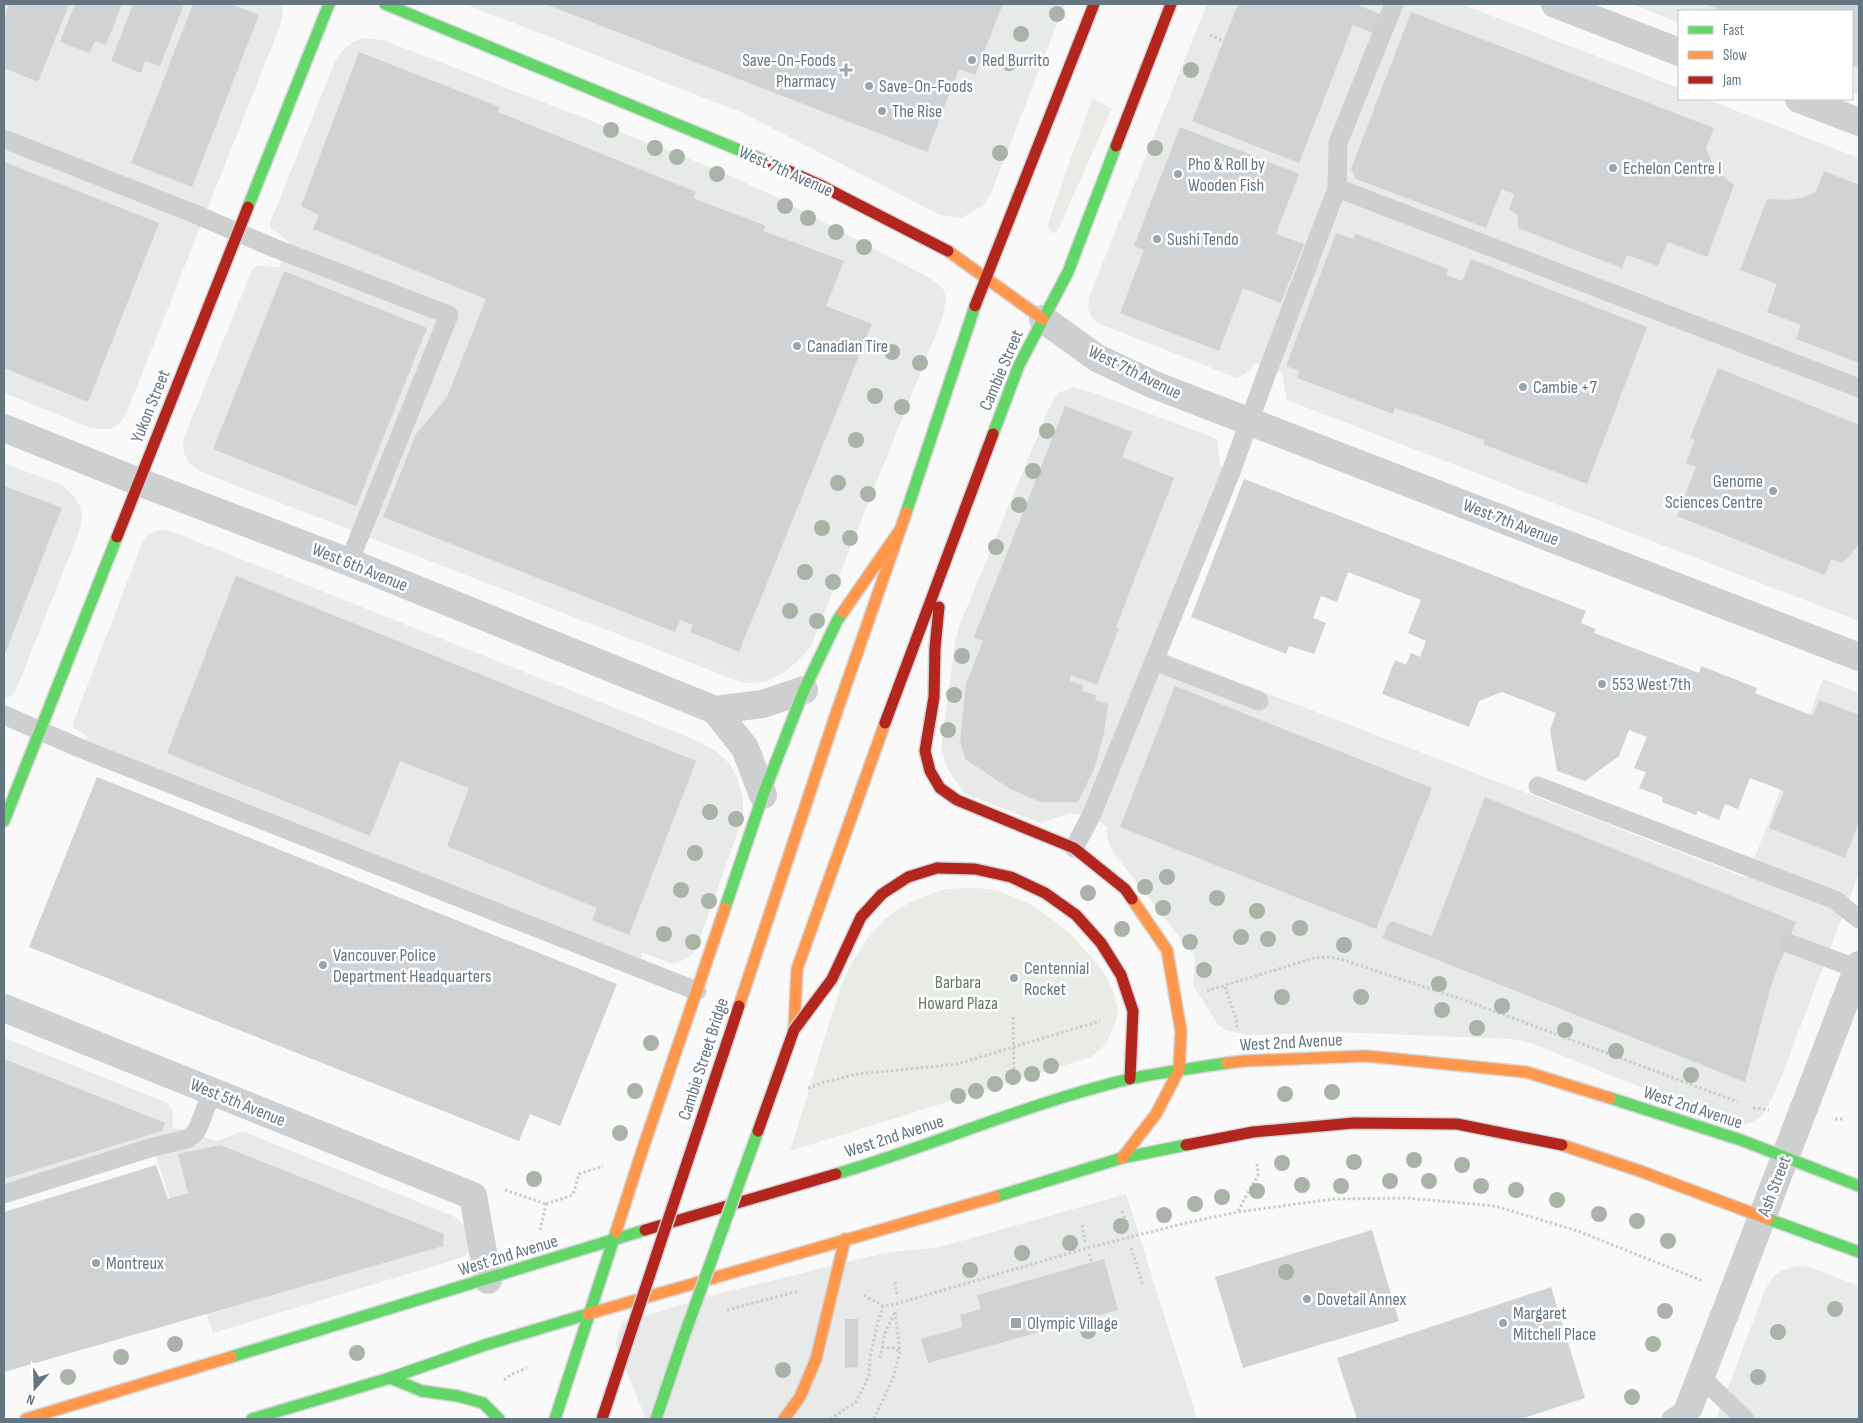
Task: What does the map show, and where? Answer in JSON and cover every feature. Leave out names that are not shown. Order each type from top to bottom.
[{"type":"main road","name":"Yukon Street","points":[[4,821],[329,4]]},
{"type":"main road","name":"West 7th Avenue","points":[[385,4],[791,171],[949,251],[1043,319]]},
{"type":"main road","points":[[556,1419],[642,1151],[763,795],[804,690],[837,621],[900,530],[967,328],[988,279],[1094,4]]},
{"type":"main road","name":"Cambie Street","points":[[794,1030],[797,969],[874,755],[1019,365],[1068,272],[1171,4]]},
{"type":"main road","name":"Cambie Street Bridge","points":[[602,1419],[837,710],[900,530]]},
{"type":"main road","points":[[943,570],[935,648],[934,697],[925,752],[930,771],[940,788],[957,800],[1074,848],[1125,889],[1167,950],[1181,1031],[1179,1070],[1156,1114],[1122,1158]]},
{"type":"main road","points":[[656,1419],[794,1030],[832,979],[861,917],[882,894],[908,878],[938,868],[975,869],[1011,878],[1045,893],[1076,915],[1101,943],[1121,975],[1133,1011],[1130,1080]]},
{"type":"main road","name":"West 2nd Avenue","points":[[26,1419],[488,1280],[709,1210],[872,1163],[1068,1096],[1179,1070],[1244,1061],[1366,1056],[1526,1072],[1741,1140],[1785,1158]]},
{"type":"main road","points":[[252,1419],[390,1378],[485,1345],[845,1239],[908,1223],[1122,1158],[1262,1131],[1354,1123],[1457,1124],[1552,1142],[1640,1171],[1859,1252]]},
{"type":"main road","points":[[1785,1158],[1859,1186]]},
{"type":"main road","points":[[784,1419],[800,1397],[814,1363],[845,1239]]},
{"type":"main road","points":[[390,1378],[422,1391],[458,1396],[483,1403],[499,1419]]},
{"type":"street","points":[[1555,4],[1678,52]]},
{"type":"street","points":[[1802,100],[1859,122]]},
{"type":"street","name":"West 7th Avenue","points":[[1043,319],[1097,358],[1152,384],[1859,657]]},
{"type":"street","name":"West 6th Avenue","points":[[4,428],[349,562],[715,710],[763,704],[804,690]]},
{"type":"street","name":"West 6th Avenue","points":[[715,710],[745,748],[763,795]]},
{"type":"street","name":"Ash Street","points":[[1680,1413],[1701,1377],[1858,967]]},
{"type":"street","name":"West 5th Avenue","points":[[4,1008],[473,1196]]},
{"type":"street","points":[[473,1196],[488,1280]]},
{"type":"lane","points":[[1074,848],[1091,816],[1249,422],[1337,188],[1338,143],[1394,4]]},
{"type":"lane","points":[[4,139],[195,214],[238,234],[449,314],[349,562]]},
{"type":"lane","points":[[1337,188],[1859,388]]},
{"type":"lane","points":[[1154,661],[1259,700]]},
{"type":"lane","points":[[4,715],[40,731],[697,991]]},
{"type":"lane","points":[[1538,786],[1835,900],[1859,920]]},
{"type":"lane","points":[[1788,943],[1858,967]]},
{"type":"lane","points":[[4,1194],[153,1147],[187,1139],[198,1128],[212,1092]]},
{"type":"lane","points":[[1701,1377],[1745,1419]]},
{"type":"path","points":[[1210,35],[1223,41]]},
{"type":"path","name":"West 2nd Avenue","points":[[1198,993],[1225,987],[1314,958],[1329,957],[1341,959],[1467,1001],[1744,1104]]},
{"type":"path","points":[[1225,987],[1236,1019],[1238,1034]]},
{"type":"path","points":[[1013,1017],[1014,1072]]},
{"type":"path","points":[[807,1088],[858,1074],[957,1064],[1108,1020]]},
{"type":"path","name":"West 2nd Avenue","points":[[1753,1108],[1765,1110]]},
{"type":"path","points":[[1238,1212],[1258,1175],[1257,1163]]},
{"type":"path","points":[[473,1196],[492,1185],[546,1204],[573,1195],[579,1174],[604,1166]]},
{"type":"path","points":[[860,1293],[883,1306],[896,1304],[1087,1248],[1238,1212],[1333,1198],[1407,1198],[1494,1206],[1578,1231],[1707,1282]]},
{"type":"path","points":[[540,1232],[546,1204]]},
{"type":"path","points":[[1122,1211],[1127,1224]]},
{"type":"path","points":[[1082,1225],[1085,1242]]},
{"type":"path","points":[[1131,1248],[1143,1285]]},
{"type":"path","points":[[1089,1254],[1092,1262]]},
{"type":"path","points":[[895,1282],[897,1294]]},
{"type":"path","points":[[720,1312],[803,1290]]},
{"type":"path","points":[[830,1419],[856,1402],[869,1376],[870,1358],[883,1306]]},
{"type":"path","points":[[874,1419],[893,1378],[900,1352],[895,1311],[885,1333],[880,1358]]},
{"type":"path","points":[[882,1347],[895,1348],[900,1352]]},
{"type":"path","points":[[500,1383],[512,1374],[533,1366]]},
{"type":"shaded area","points":[[4,4],[281,4],[283,14],[280,26],[126,414],[119,424],[110,429],[88,427],[4,393]]},
{"type":"shaded area","points":[[465,4],[1065,4],[991,193],[982,206],[960,218],[940,215],[743,113]]},
{"type":"shaded area","points":[[1207,4],[1461,4],[1678,88],[1678,100],[1709,100],[1859,158],[1859,621],[1287,400],[1282,373],[1256,363],[1244,375],[1237,378],[1098,323],[1091,316],[1088,307],[1089,297]]},
{"type":"shaded area","points":[[1632,4],[1859,4],[1859,95],[1853,92],[1853,10],[1678,10],[1678,23]]},
{"type":"shaded area","points":[[363,38],[383,40],[715,169],[774,196],[924,275],[944,290],[946,299],[942,319],[811,646],[798,661],[783,673],[767,681],[741,682],[199,471],[189,463],[184,453],[183,440],[252,270],[257,266],[279,267],[289,241],[272,230],[270,223],[334,64],[342,51],[353,42]]},
{"type":"shaded area","points":[[1073,387],[1215,438],[1218,442],[1220,466],[1231,472],[1158,651],[1747,878],[1823,679],[1859,693],[1859,873],[1777,1088],[1763,1114],[1747,1124],[1728,1122],[1531,1043],[1512,1039],[1335,1032],[1247,1035],[1228,1031],[1218,1025],[1193,985],[1195,957],[1112,851],[1108,840],[1107,827],[1091,816],[1070,813],[1041,823],[965,794],[948,770],[941,748],[955,643],[960,624],[1050,406],[1058,393]]},
{"type":"shaded area","points":[[4,463],[62,485],[74,496],[80,506],[82,517],[79,532],[16,690],[13,695],[7,698],[4,697]]},
{"type":"shaded area","points":[[165,530],[695,740],[714,750],[729,763],[737,777],[743,798],[743,817],[693,954],[676,963],[670,963],[643,953],[637,967],[82,749],[87,736],[73,727],[73,723],[141,546],[146,536],[155,531]]},
{"type":"shaded area","points":[[4,1038],[168,1103],[173,1112],[172,1127],[217,1141],[240,1132],[245,1132],[455,1217],[465,1226],[471,1248],[466,1255],[457,1259],[213,1333],[153,1147],[4,1194]]},
{"type":"shaded area","points":[[1126,1194],[1197,1419],[646,1419],[615,1343],[622,1323],[717,1294],[884,1253],[940,1247]]},
{"type":"shaded area","points":[[1797,1266],[1810,1267],[1859,1286],[1859,1419],[1716,1419],[1765,1290],[1773,1277],[1781,1271]]},
{"type":"green space","points":[[1092,98],[1112,109],[1058,230],[1055,233],[1050,232],[1047,227]]},
{"type":"green space","points":[[464,567],[749,677],[746,683],[741,682],[464,574]]},
{"type":"green space","name":"Barbara Howard Plaza","points":[[976,888],[996,890],[1034,906],[1071,934],[1103,971],[1113,990],[1118,1008],[1117,1018],[1106,1044],[1091,1057],[790,1151],[838,994],[862,946],[884,920],[913,901],[944,890]]},
{"type":"building","points":[[9,4],[69,4],[38,82],[4,68],[4,18]]},
{"type":"building","points":[[75,4],[122,4],[106,45],[95,41],[90,53],[60,42]]},
{"type":"building","points":[[133,4],[184,4],[160,66],[145,61],[141,73],[111,61]]},
{"type":"building","points":[[193,4],[230,4],[259,15],[192,187],[131,163]]},
{"type":"building","name":"The Rise","points":[[545,4],[1003,4],[975,75],[959,69],[927,152]]},
{"type":"building","points":[[1238,4],[1361,4],[1360,6],[1383,15],[1375,34],[1353,25],[1299,163],[1192,121]]},
{"type":"building","points":[[1705,4],[1859,4],[1859,68],[1853,66],[1853,10],[1720,10]]},
{"type":"building","points":[[1411,12],[1714,128],[1706,148],[1711,161],[1721,174],[1734,185],[1707,257],[1668,242],[1658,266],[1627,255],[1622,268],[1518,228],[1518,216],[1509,209],[1514,194],[1502,189],[1486,228],[1356,179],[1351,169]]},
{"type":"building","points":[[359,52],[500,107],[498,112],[696,192],[693,198],[766,226],[763,231],[844,261],[826,306],[872,324],[739,652],[690,632],[693,625],[680,620],[675,632],[383,517],[416,434],[447,397],[486,299],[313,229],[319,215],[301,206]]},
{"type":"building","points":[[1180,127],[1299,174],[1276,234],[1304,244],[1281,303],[1243,288],[1219,351],[1120,313],[1144,250],[1134,246]]},
{"type":"building","points":[[4,162],[159,223],[88,402],[4,368]]},
{"type":"building","points":[[1824,171],[1859,185],[1859,363],[1796,339],[1801,325],[1767,312],[1777,284],[1740,270],[1767,199],[1786,200],[1802,198],[1816,192]]},
{"type":"building","name":"Cambie +7","points":[[1336,233],[1353,239],[1356,234],[1448,269],[1446,275],[1462,281],[1471,259],[1647,327],[1587,484],[1483,444],[1484,440],[1412,413],[1395,408],[1393,414],[1297,378],[1300,371],[1286,366]]},
{"type":"building","points":[[284,271],[427,328],[356,506],[213,449]]},
{"type":"building","name":"Genome Sciences Centre","points":[[1718,368],[1859,425],[1859,543],[1850,556],[1842,563],[1831,559],[1825,575],[1677,516],[1696,467],[1686,463],[1695,440],[1690,438]]},
{"type":"building","points":[[1065,406],[1132,432],[1122,457],[1174,478],[1116,627],[1119,628],[1097,685],[1071,675],[1069,681],[1083,685],[1082,691],[1096,695],[1095,700],[1108,704],[1104,733],[1094,769],[1078,802],[1040,802],[1010,789],[965,759],[960,740],[966,684],[983,641],[974,637]]},
{"type":"building","points":[[1244,479],[1586,611],[1581,623],[1596,629],[1594,633],[1699,673],[1701,666],[1757,688],[1755,693],[1813,716],[1819,700],[1859,715],[1859,822],[1845,858],[1769,828],[1784,791],[1750,778],[1738,809],[1725,804],[1719,820],[1698,811],[1696,815],[1662,802],[1663,797],[1639,788],[1646,772],[1634,768],[1647,737],[1629,730],[1619,756],[1585,781],[1557,771],[1550,730],[1556,713],[1502,692],[1479,701],[1469,727],[1382,694],[1395,660],[1406,665],[1411,653],[1420,657],[1426,641],[1408,633],[1421,600],[1348,572],[1337,602],[1321,596],[1313,618],[1326,623],[1314,654],[1289,646],[1286,654],[1191,617]]},
{"type":"building","points":[[4,486],[62,508],[4,656]]},
{"type":"building","points":[[236,576],[696,761],[629,935],[592,920],[597,908],[447,846],[469,788],[400,761],[370,836],[167,753]]},
{"type":"building","points":[[1175,686],[1432,788],[1376,929],[1120,827]]},
{"type":"building","name":"Vancouver Police Department Headquarters","points":[[97,777],[617,984],[560,1126],[530,1114],[519,1141],[29,947]]},
{"type":"building","points":[[1485,797],[1796,922],[1772,982],[1745,1082],[1382,938],[1388,924],[1392,921],[1432,936]]},
{"type":"building","points":[[4,1059],[165,1123],[162,1131],[4,1179]]},
{"type":"building","points":[[220,1145],[444,1234],[443,1246],[4,1372],[4,1212],[156,1165],[168,1199],[188,1193],[178,1154]]},
{"type":"building","name":"Dovetail Annex","points":[[1372,1230],[1399,1321],[1243,1368],[1215,1277]]},
{"type":"building","points":[[1104,1259],[1118,1310],[928,1363],[921,1339],[963,1327],[960,1315],[981,1309],[977,1295]]},
{"type":"building","name":"Margaret Mitchell Place","points":[[1551,1287],[1585,1398],[1521,1419],[1357,1419],[1337,1358]]},
{"type":"building","points":[[845,1319],[858,1319],[858,1367],[845,1368]]},
{"type":"traffic: fast","points":[[248,207],[329,4]]},
{"type":"traffic: fast","points":[[385,4],[773,164]]},
{"type":"traffic: fast","points":[[993,434],[1019,365],[1068,272],[1116,146]]},
{"type":"traffic: fast","points":[[906,513],[975,306]]},
{"type":"traffic: fast","points":[[4,821],[117,537]]},
{"type":"traffic: fast","points":[[725,908],[763,795],[804,690],[843,612]]},
{"type":"traffic: fast","points":[[836,1174],[1092,1089],[1129,1079],[1227,1063]]},
{"type":"traffic: fast","points":[[1610,1098],[1741,1140],[1859,1186]]},
{"type":"traffic: fast","points":[[683,1339],[758,1131]]},
{"type":"traffic: fast","points":[[995,1197],[1122,1158],[1186,1145]]},
{"type":"traffic: fast","points":[[1768,1219],[1859,1252]]},
{"type":"traffic: fast","points":[[231,1357],[645,1230]]},
{"type":"traffic: fast","points":[[555,1419],[616,1232]]},
{"type":"traffic: fast","points":[[252,1419],[390,1378],[485,1345],[588,1314]]},
{"type":"traffic: fast","points":[[656,1419],[683,1339]]},
{"type":"traffic: fast","points":[[390,1378],[422,1391],[458,1396],[483,1403],[499,1419]]},
{"type":"traffic: slow","points":[[948,251],[1043,319]]},
{"type":"traffic: slow","points":[[837,711],[906,513]]},
{"type":"traffic: slow","points":[[843,612],[900,530]]},
{"type":"traffic: slow","points":[[739,1006],[837,711]]},
{"type":"traffic: slow","points":[[794,1030],[797,969],[885,723]]},
{"type":"traffic: slow","points":[[1122,1158],[1156,1114],[1179,1070],[1181,1031],[1167,950],[1132,899]]},
{"type":"traffic: slow","points":[[616,1232],[725,908]]},
{"type":"traffic: slow","points":[[1227,1063],[1366,1056],[1526,1072],[1610,1098]]},
{"type":"traffic: slow","points":[[1562,1145],[1640,1171],[1768,1219]]},
{"type":"traffic: slow","points":[[588,1314],[995,1197]]},
{"type":"traffic: slow","points":[[784,1419],[800,1397],[816,1359],[845,1239]]},
{"type":"traffic: slow","points":[[26,1419],[231,1357]]},
{"type":"traffic: jam","points":[[975,306],[1094,4]]},
{"type":"traffic: jam","points":[[1116,146],[1171,4]]},
{"type":"traffic: jam","points":[[773,164],[820,185],[948,251]]},
{"type":"traffic: jam","points":[[117,537],[248,207]]},
{"type":"traffic: jam","points":[[885,723],[993,434]]},
{"type":"traffic: jam","points":[[939,607],[935,648],[934,697],[925,751],[930,771],[940,788],[957,800],[1074,848],[1125,889],[1132,899]]},
{"type":"traffic: jam","points":[[937,868],[975,869],[1011,877],[1045,893],[1076,915],[1101,943],[1121,975],[1133,1011],[1130,1079]]},
{"type":"traffic: jam","points":[[758,1131],[794,1030],[832,979],[861,917],[882,894],[908,877],[937,868]]},
{"type":"traffic: jam","points":[[602,1419],[739,1006]]},
{"type":"traffic: jam","points":[[1186,1145],[1253,1132],[1354,1123],[1457,1124],[1562,1145]]},
{"type":"traffic: jam","points":[[645,1230],[836,1174]]},
{"type":"place","name":"Red Burrito","points":[[972,60]]},
{"type":"place","name":"Save-On-Foods Pharmacy","points":[[846,70]]},
{"type":"place","name":"Save-On-Foods","points":[[869,86]]},
{"type":"place","name":"The Rise","points":[[882,111]]},
{"type":"place","name":"Echelon Centre I","points":[[1613,168]]},
{"type":"place","name":"Pho & Roll by Wooden Fish","points":[[1178,174]]},
{"type":"place","name":"Sushi Tendo","points":[[1157,239]]},
{"type":"place","name":"Canadian Tire","points":[[797,346]]},
{"type":"place","name":"Cambie +7","points":[[1523,387]]},
{"type":"place","name":"Genome Sciences Centre","points":[[1773,491]]},
{"type":"place","name":"553 West 7th","points":[[1602,684]]},
{"type":"place","name":"Vancouver Police Department Headquarters","points":[[323,965]]},
{"type":"place","name":"Centennial Rocket","points":[[1014,978]]},
{"type":"place","name":"Montreux","points":[[96,1263]]},
{"type":"place","name":"Dovetail Annex","points":[[1307,1299]]},
{"type":"place","name":"Olympic Village","points":[[1016,1323]]},
{"type":"place","name":"Margaret Mitchell Place","points":[[1503,1323]]}]
